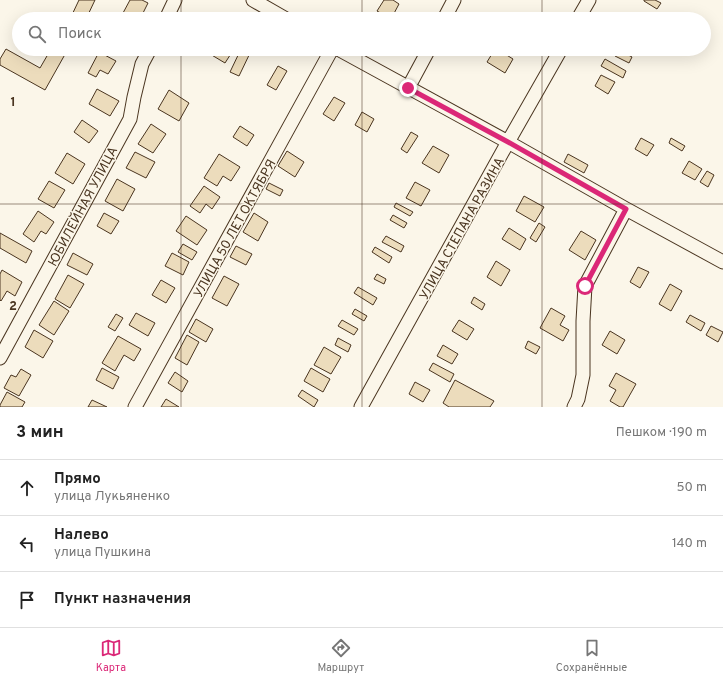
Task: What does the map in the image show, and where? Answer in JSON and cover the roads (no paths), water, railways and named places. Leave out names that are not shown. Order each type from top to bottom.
[{"type":"street","points":[[169,12],[175,0]]},
{"type":"street","points":[[253,0],[274,12]]},
{"type":"street","points":[[448,12],[454,0]]},
{"type":"street","points":[[582,12],[589,0]]},
{"type":"street","name":"ЮБИЛЕЙНАЯ УЛИЦА","points":[[0,358],[130,119],[142,64],[146,56]]},
{"type":"street","name":"УЛИЦА 50 ЛЕТ ОКТЯБРЯ","points":[[135,407],[328,56]]},
{"type":"street","points":[[351,56],[723,262]]},
{"type":"street","points":[[408,88],[425,56]]},
{"type":"street","name":"УЛИЦА СТЕПАНА РАЗИНА","points":[[361,407],[557,56]]},
{"type":"street","points":[[574,407],[578,398],[583,374],[585,286],[626,209]]}]
